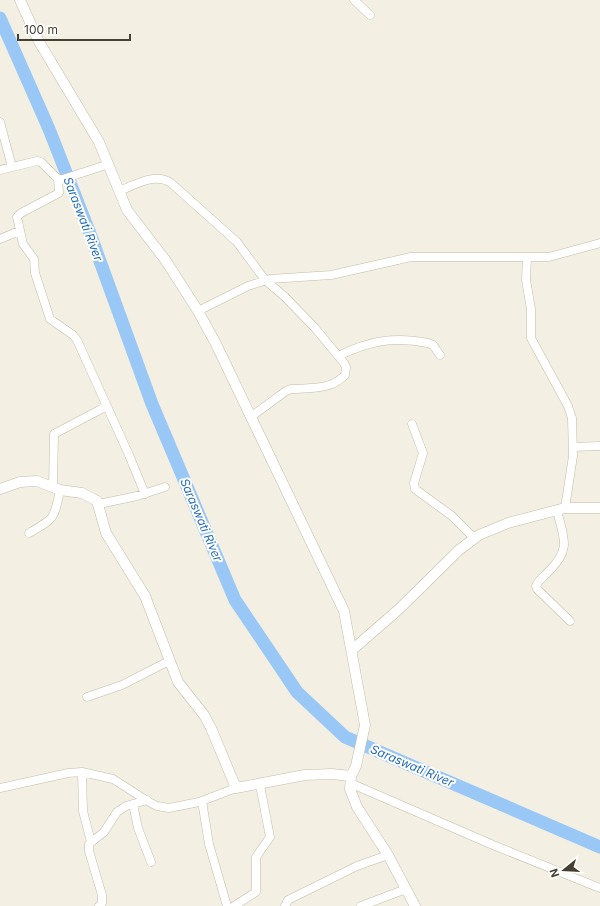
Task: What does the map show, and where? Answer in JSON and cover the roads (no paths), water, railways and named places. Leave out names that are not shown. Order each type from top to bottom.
[{"type":"street","points":[[20,0],[38,40],[99,142],[127,210],[166,261],[198,311],[252,416],[344,611],[365,718],[365,731],[356,766],[350,780],[352,797],[388,855],[415,906]]},
{"type":"street","points":[[354,0],[370,15]]},
{"type":"street","points":[[0,122],[12,167]]},
{"type":"street","points":[[0,170],[37,161],[41,162],[58,179],[60,190],[56,195],[19,215],[17,220],[19,231],[23,244],[34,259],[36,273],[50,319],[75,338],[107,406],[144,494]]},
{"type":"street","points":[[58,179],[68,178],[109,164]]},
{"type":"street","points":[[119,191],[155,178],[165,179],[237,242],[265,280],[284,296],[315,328],[344,363],[346,371],[339,381],[327,387],[291,389],[282,393],[252,416]]},
{"type":"street","points":[[0,239],[19,231]]},
{"type":"street","points":[[198,311],[248,286],[265,280],[331,275],[411,257],[549,257],[600,243]]},
{"type":"street","points":[[528,258],[526,280],[531,309],[531,338],[570,412],[573,447],[561,509],[564,542],[563,553],[560,560],[540,579],[536,586],[537,589],[570,621]]},
{"type":"street","points":[[338,356],[358,347],[386,340],[428,343],[433,346],[440,356]]},
{"type":"street","points":[[29,533],[48,522],[53,517],[56,488],[54,434],[107,406]]},
{"type":"street","points":[[412,424],[423,453],[414,483],[416,489],[452,516],[474,538]]},
{"type":"street","points":[[573,447],[600,446]]},
{"type":"street","points":[[0,488],[29,480],[37,481],[56,488],[82,493],[94,498],[99,504],[106,533],[142,589],[169,661],[181,687],[204,715],[236,788]]},
{"type":"street","points":[[99,504],[144,494],[165,487]]},
{"type":"street","points":[[352,650],[398,610],[458,550],[474,538],[508,523],[561,509],[600,508]]},
{"type":"street","points":[[87,697],[122,685],[169,661]]},
{"type":"street","points":[[0,788],[68,773],[82,772],[113,779],[158,806],[169,808],[202,801],[236,788],[260,785],[305,775],[332,774],[350,780],[493,845],[600,888]]},
{"type":"street","points":[[82,772],[83,810],[91,842],[89,851],[102,895],[102,903],[99,906]]},
{"type":"street","points":[[234,906],[256,892],[256,858],[270,837],[260,785]]},
{"type":"street","points":[[91,842],[104,832],[116,812],[133,804],[147,800]]},
{"type":"street","points":[[202,801],[209,844],[227,906]]},
{"type":"street","points":[[133,804],[138,828],[151,862]]},
{"type":"street","points":[[285,906],[288,900],[357,866],[388,855]]},
{"type":"street","points":[[361,906],[406,889]]},
{"type":"waterway","name":"Saraswati River","points":[[0,18],[49,129],[89,231],[152,404],[235,600],[297,692],[345,737],[600,847]]}]
